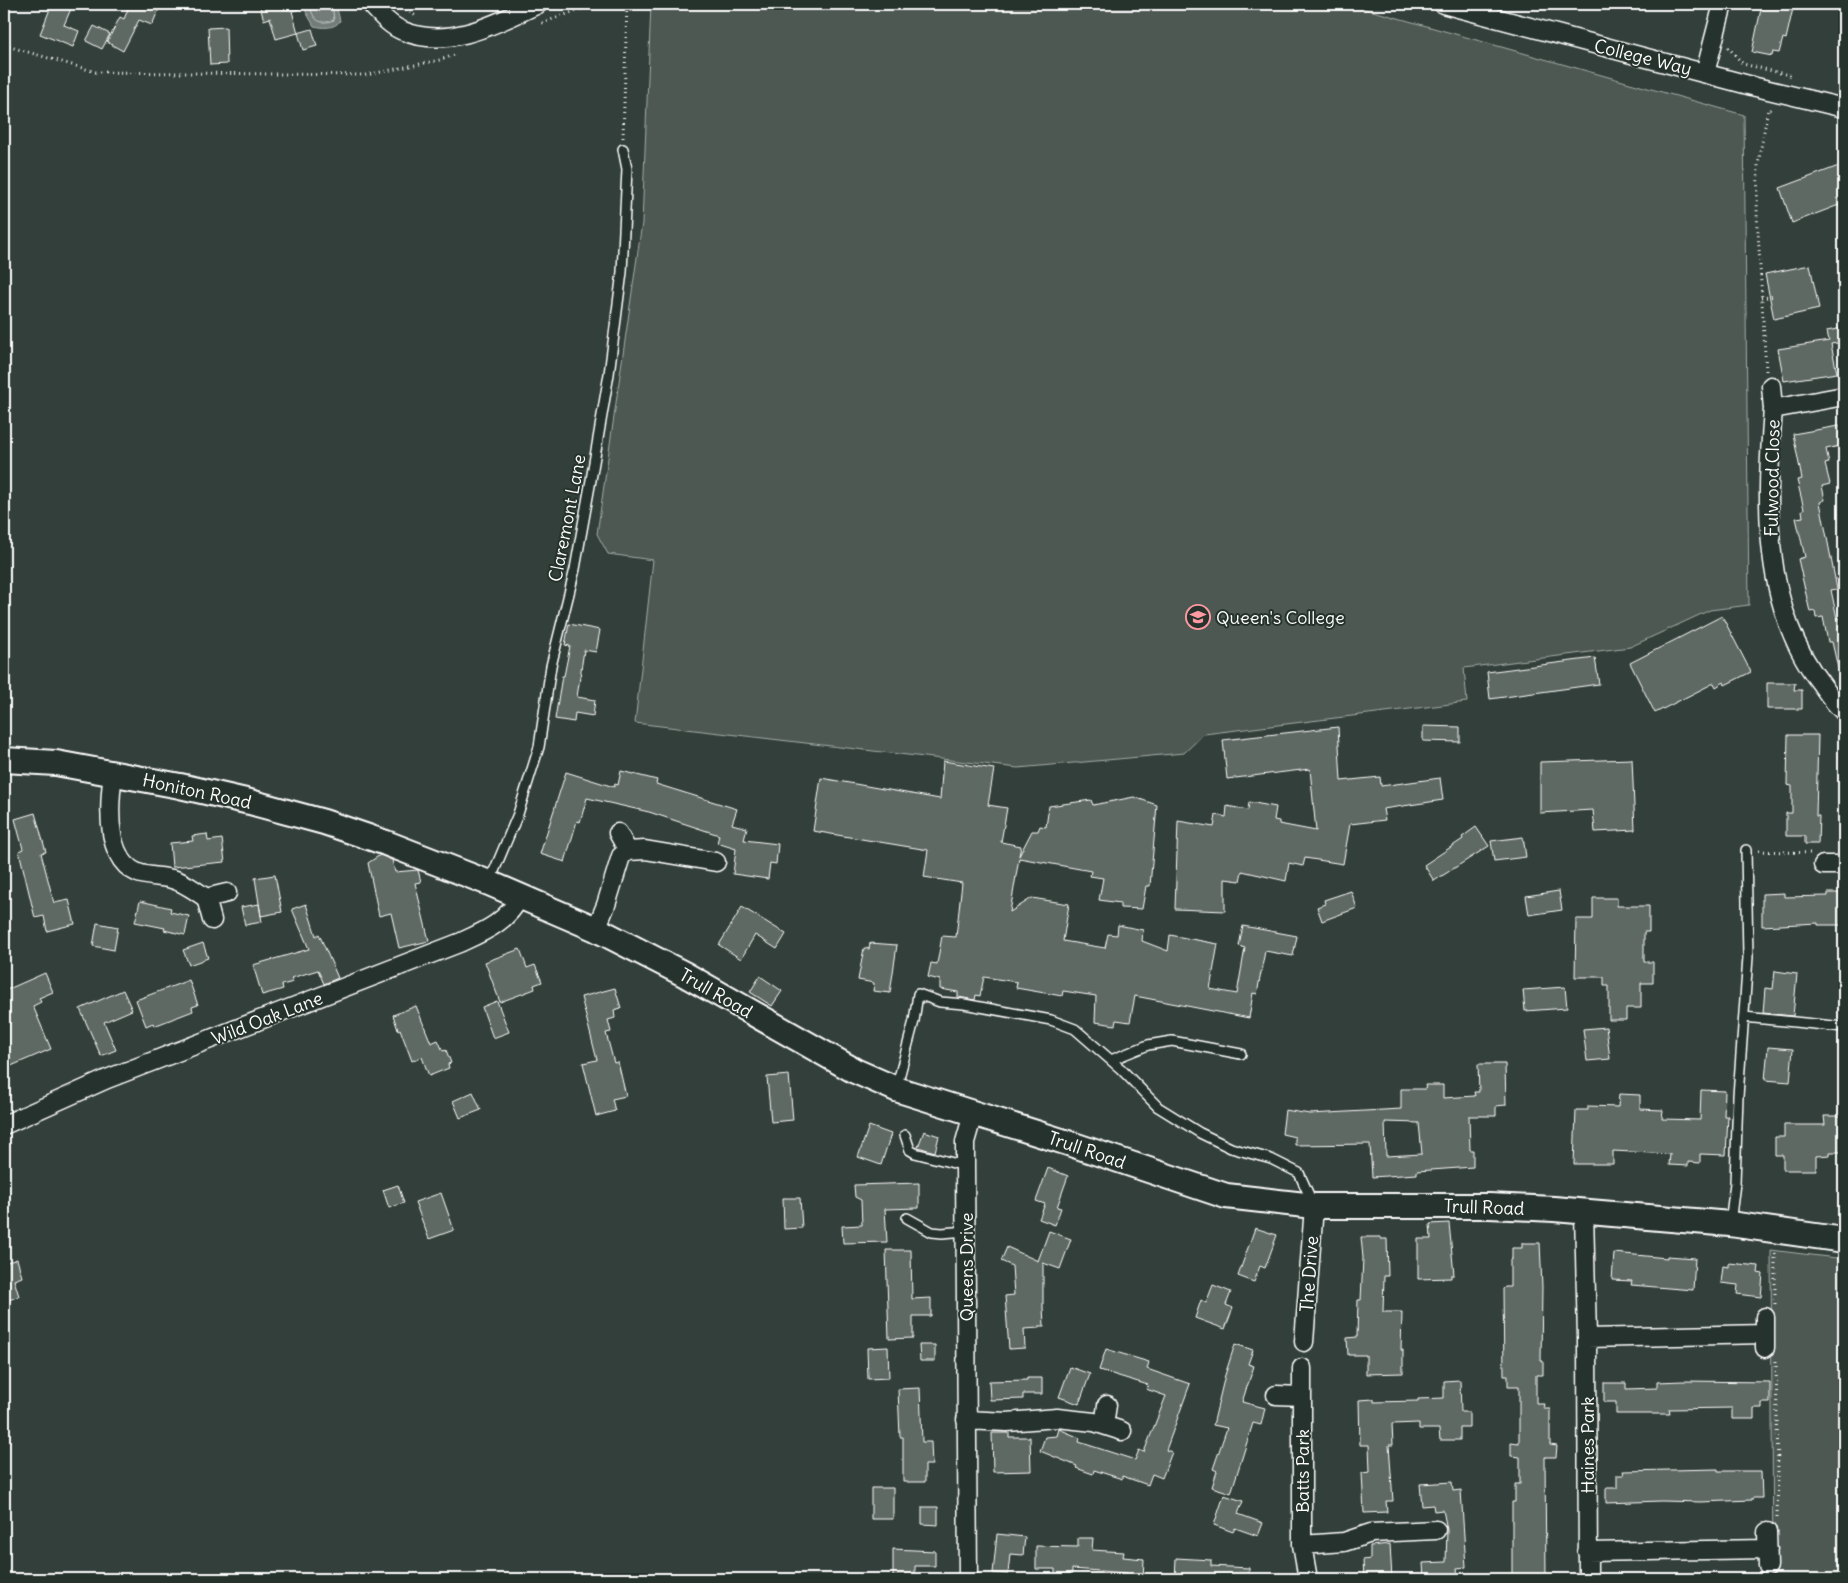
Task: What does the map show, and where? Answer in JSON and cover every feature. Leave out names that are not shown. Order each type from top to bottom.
[{"type":"street","points":[[371,4],[385,19],[401,31],[424,38],[438,38],[456,36],[481,29],[538,4]]},
{"type":"street","name":"College Way","points":[[1443,4],[1844,108]]},
{"type":"street","points":[[1705,73],[1712,39],[1723,4]]},
{"type":"street","name":"Fulwood Close","points":[[1771,386],[1773,409],[1768,517],[1780,597],[1791,634],[1813,674],[1844,712]]},
{"type":"street","name":"Fulwood Close","points":[[1773,409],[1844,396]]},
{"type":"street","name":"Honiton Road","points":[[4,760],[56,764],[250,802],[324,822],[386,843]]},
{"type":"street","points":[[113,774],[110,820],[112,838],[118,854],[125,864],[136,872],[152,877],[172,879],[193,889],[206,898],[212,920]]},
{"type":"street","points":[[618,833],[628,851]]},
{"type":"street","name":"Trull Road","points":[[386,843],[489,883],[596,929],[684,974],[855,1071],[896,1089],[1068,1143],[1226,1196],[1314,1206],[1489,1206],[1584,1212],[1730,1224],[1844,1240]]},
{"type":"street","points":[[596,929],[606,905],[621,856],[628,851],[645,850],[716,862]]},
{"type":"street","points":[[1820,861],[1844,865]]},
{"type":"street","points":[[206,898],[227,893]]},
{"type":"street","name":"Wild Oak Lane","points":[[4,1125],[107,1080],[458,943],[491,928],[508,915],[520,896]]},
{"type":"street","name":"Queens Drive","points":[[968,1579],[965,1142],[973,1114]]},
{"type":"street","name":"The Drive","points":[[1304,1342],[1314,1206]]},
{"type":"street","name":"Haines Park","points":[[1584,1212],[1587,1338],[1588,1579]]},
{"type":"street","points":[[1587,1338],[1768,1345],[1770,1310]]},
{"type":"street","name":"Batts Park","points":[[1302,1368],[1302,1545],[1308,1579]]},
{"type":"street","points":[[1276,1395],[1302,1396]]},
{"type":"street","points":[[1104,1425],[1108,1405]]},
{"type":"street","points":[[966,1420],[1007,1422],[1057,1418],[1094,1422],[1122,1431]]},
{"type":"street","points":[[1302,1545],[1344,1542],[1371,1534],[1436,1530]]},
{"type":"street","points":[[1587,1552],[1770,1541]]},
{"type":"lane","name":"Claremont Lane","points":[[489,883],[518,814],[539,747],[551,666],[575,568],[609,374],[622,272],[627,169],[623,149]]},
{"type":"lane","points":[[1730,1224],[1735,1183],[1738,1096],[1748,957],[1746,850]]},
{"type":"lane","points":[[896,1089],[914,1021],[918,994],[940,1002],[964,1004],[1051,1020],[1075,1029],[1111,1060],[1158,1107],[1200,1133],[1231,1148],[1271,1159],[1299,1173],[1314,1206]]},
{"type":"lane","points":[[1744,1017],[1844,1027]]},
{"type":"lane","points":[[1111,1060],[1148,1045],[1172,1041],[1241,1054]]},
{"type":"lane","points":[[905,1135],[910,1150],[965,1166]]},
{"type":"lane","points":[[907,1218],[932,1232],[966,1231]]},
{"type":"path","points":[[397,4],[419,18]]},
{"type":"path","points":[[541,24],[595,4]]},
{"type":"path","points":[[623,149],[627,4]]},
{"type":"path","points":[[1712,39],[1725,42],[1744,64],[1808,80],[1804,99]]},
{"type":"path","points":[[4,45],[96,72],[366,75],[440,60],[459,53]]},
{"type":"path","points":[[1771,386],[1767,378],[1761,298],[1757,214],[1758,164],[1768,109],[1778,112]]},
{"type":"path","points":[[1761,298],[1775,296]]},
{"type":"path","points":[[1746,850],[1812,852],[1820,861]]},
{"type":"path","points":[[1770,1310],[1776,1257],[1774,1230]]},
{"type":"path","points":[[1768,1345],[1778,1472],[1770,1541]]},
{"type":"shaded area","name":"Queen's College","points":[[651,4],[1348,4],[1744,115],[1749,605],[1710,610],[1630,647],[1464,668],[1467,702],[1204,734],[1184,753],[1018,768],[635,723],[653,560],[608,554],[597,534],[642,223]]},
{"type":"shaded area","points":[[1771,1250],[1844,1259],[1844,1579],[1773,1579]]},
{"type":"water","points":[[305,4],[336,4],[340,21],[332,27],[314,26],[306,12]]},
{"type":"building","points":[[52,4],[73,4],[64,25],[79,31],[73,47],[40,34]]},
{"type":"building","points":[[130,4],[161,4],[152,25],[139,20],[123,51],[107,42],[120,17],[124,19]]},
{"type":"building","points":[[259,4],[305,4],[306,7],[292,11],[298,33],[276,39],[270,18],[264,20]]},
{"type":"building","points":[[1762,4],[1794,4],[1786,39],[1783,38],[1779,53],[1773,52],[1772,56],[1752,52]]},
{"type":"building","points":[[94,26],[110,34],[102,49],[86,41]]},
{"type":"building","points":[[226,27],[227,64],[210,65],[208,28]]},
{"type":"building","points":[[312,29],[317,46],[303,50],[298,33]]},
{"type":"building","points":[[1844,164],[1844,203],[1792,223],[1780,188]]},
{"type":"building","points":[[1810,265],[1819,309],[1774,319],[1765,274]]},
{"type":"building","points":[[1842,328],[1844,342],[1831,344],[1837,373],[1784,381],[1778,349],[1829,341],[1827,331]]},
{"type":"building","points":[[1844,425],[1844,445],[1826,449],[1829,463],[1825,464],[1830,484],[1822,486],[1825,500],[1820,502],[1837,589],[1831,590],[1837,618],[1840,618],[1841,625],[1844,624],[1844,667],[1838,668],[1832,642],[1828,642],[1823,617],[1816,618],[1815,611],[1810,612],[1798,559],[1805,557],[1796,518],[1803,517],[1802,510],[1804,509],[1797,480],[1802,479],[1793,434]]},
{"type":"building","points":[[1722,616],[1751,672],[1725,685],[1724,682],[1716,687],[1714,683],[1655,713],[1630,663]]},
{"type":"building","points":[[569,624],[600,630],[596,652],[584,650],[577,697],[595,700],[593,716],[575,713],[574,722],[555,719],[562,676],[564,676],[570,646],[565,645]]},
{"type":"building","points":[[1595,658],[1599,684],[1490,699],[1487,672]]},
{"type":"building","points":[[1767,683],[1795,683],[1794,690],[1802,690],[1802,709],[1767,709]]},
{"type":"building","points":[[1423,726],[1460,727],[1460,742],[1423,741]]},
{"type":"building","points":[[1338,727],[1341,781],[1380,777],[1381,786],[1440,778],[1443,800],[1383,809],[1385,820],[1350,824],[1343,864],[1305,858],[1303,866],[1289,863],[1286,881],[1242,871],[1240,881],[1225,879],[1225,911],[1175,909],[1178,821],[1214,827],[1216,815],[1226,817],[1227,806],[1248,810],[1249,802],[1276,807],[1274,820],[1279,821],[1279,824],[1316,831],[1310,769],[1227,779],[1223,740]]},
{"type":"building","points":[[1788,735],[1818,735],[1816,816],[1819,816],[1818,844],[1805,844],[1805,836],[1786,836],[1786,813],[1792,813],[1792,786],[1787,785]]},
{"type":"building","points":[[1632,759],[1635,830],[1595,832],[1593,810],[1540,813],[1540,762]]},
{"type":"building","points":[[943,761],[994,769],[988,805],[1007,808],[1001,842],[1021,846],[1019,856],[1032,831],[1038,831],[1040,826],[1046,827],[1049,806],[1091,800],[1093,805],[1134,797],[1157,805],[1150,886],[1146,886],[1142,909],[1120,908],[1120,903],[1099,900],[1103,878],[1090,876],[1091,871],[1019,858],[1010,912],[1032,898],[1069,904],[1063,941],[1105,948],[1108,934],[1117,935],[1118,925],[1143,930],[1142,941],[1168,951],[1170,935],[1218,944],[1210,989],[1237,994],[1245,948],[1239,946],[1243,926],[1297,936],[1293,956],[1265,951],[1257,994],[1253,993],[1249,1018],[1135,996],[1130,1022],[1116,1020],[1115,1025],[1095,1022],[1096,996],[1063,991],[1062,996],[1016,988],[1017,982],[984,977],[980,996],[976,995],[975,1000],[958,997],[958,992],[940,989],[940,980],[928,977],[931,963],[937,964],[942,936],[956,937],[962,883],[924,877],[928,850],[813,831],[821,778],[940,799]]},
{"type":"building","points":[[621,771],[657,780],[656,784],[737,809],[732,824],[747,828],[744,840],[778,844],[776,864],[770,863],[768,879],[733,874],[736,849],[717,843],[719,835],[649,812],[587,798],[580,822],[577,821],[565,862],[540,854],[566,772],[614,787],[615,784],[618,785]]},
{"type":"building","points":[[35,813],[46,852],[41,853],[54,903],[69,900],[75,924],[47,931],[44,916],[35,918],[19,851],[23,849],[15,819]]},
{"type":"building","points":[[1476,827],[1489,846],[1434,881],[1424,865],[1463,839],[1462,837]]},
{"type":"building","points":[[207,834],[208,841],[222,839],[225,862],[172,867],[170,843],[193,841],[192,836]]},
{"type":"building","points":[[1523,837],[1526,857],[1494,861],[1491,841]]},
{"type":"building","points":[[380,855],[392,860],[395,872],[418,870],[421,882],[415,883],[429,941],[399,948],[391,913],[379,916],[368,863]]},
{"type":"building","points":[[275,875],[282,912],[261,916],[255,878]]},
{"type":"building","points":[[1351,891],[1357,908],[1322,921],[1317,907],[1325,904],[1324,900]]},
{"type":"building","points":[[1559,891],[1562,910],[1529,915],[1526,896]]},
{"type":"building","points":[[1784,893],[1784,897],[1828,896],[1828,893],[1844,893],[1844,925],[1818,925],[1818,923],[1762,926],[1762,894]]},
{"type":"building","points":[[1593,898],[1617,898],[1617,906],[1649,906],[1649,932],[1644,932],[1644,962],[1653,962],[1653,983],[1641,983],[1641,1008],[1626,1008],[1626,1020],[1609,1020],[1609,986],[1604,986],[1604,977],[1575,977],[1576,919],[1593,919]]},
{"type":"building","points":[[140,901],[171,908],[170,912],[189,916],[185,935],[164,930],[165,928],[135,922]]},
{"type":"building","points":[[259,904],[262,922],[245,925],[241,907]]},
{"type":"building","points":[[306,904],[316,936],[319,934],[338,978],[324,984],[318,970],[291,978],[293,982],[282,985],[283,989],[262,995],[253,965],[309,949],[292,909]]},
{"type":"building","points":[[742,907],[786,934],[777,949],[755,935],[741,959],[719,945]]},
{"type":"building","points":[[97,923],[118,927],[114,950],[93,946]]},
{"type":"building","points":[[203,943],[208,958],[189,965],[183,950]]},
{"type":"building","points":[[870,943],[897,945],[890,993],[873,991],[874,983],[858,980],[864,948],[869,949]]},
{"type":"building","points":[[520,949],[527,968],[535,965],[542,982],[534,985],[535,989],[500,1002],[485,962]]},
{"type":"building","points":[[1775,971],[1797,974],[1793,1016],[1763,1013],[1765,988],[1773,989]]},
{"type":"building","points":[[45,973],[53,992],[39,998],[41,1002],[33,1006],[51,1049],[4,1069],[4,991]]},
{"type":"building","points":[[760,976],[782,991],[772,1006],[750,992]]},
{"type":"building","points":[[189,980],[198,1005],[192,1007],[193,1011],[154,1026],[153,1023],[146,1026],[136,1000]]},
{"type":"building","points":[[1565,987],[1567,1008],[1525,1011],[1523,990]]},
{"type":"building","points":[[615,988],[621,1008],[614,1010],[615,1018],[608,1020],[611,1032],[606,1033],[614,1063],[618,1062],[626,1096],[612,1099],[615,1111],[596,1116],[583,1063],[597,1060],[581,997]]},
{"type":"building","points":[[123,990],[132,1010],[104,1022],[116,1050],[101,1056],[80,1009]]},
{"type":"building","points":[[497,1001],[509,1032],[493,1038],[482,1007]]},
{"type":"building","points":[[416,1006],[431,1043],[438,1040],[443,1051],[446,1050],[451,1063],[448,1064],[449,1068],[429,1076],[422,1057],[412,1061],[393,1015]]},
{"type":"building","points":[[1606,1027],[1610,1059],[1587,1061],[1583,1029]]},
{"type":"building","points":[[1768,1047],[1793,1049],[1790,1082],[1765,1080]]},
{"type":"building","points":[[1478,1064],[1505,1064],[1506,1105],[1496,1106],[1496,1116],[1469,1116],[1470,1150],[1473,1150],[1473,1167],[1417,1171],[1417,1174],[1372,1177],[1370,1144],[1295,1145],[1295,1137],[1282,1134],[1285,1110],[1310,1114],[1401,1109],[1401,1089],[1426,1089],[1425,1085],[1443,1085],[1443,1098],[1475,1096],[1474,1092],[1479,1092]],"holes":[[[1385,1122],[1419,1123],[1422,1154],[1386,1156]]]},
{"type":"building","points":[[789,1075],[793,1120],[771,1122],[767,1077]]},
{"type":"building","points":[[1701,1090],[1725,1091],[1724,1116],[1728,1116],[1726,1155],[1700,1154],[1700,1163],[1688,1162],[1688,1166],[1669,1165],[1670,1154],[1613,1151],[1613,1164],[1574,1164],[1576,1110],[1588,1110],[1588,1106],[1618,1107],[1619,1094],[1640,1095],[1640,1109],[1663,1110],[1662,1119],[1700,1120]]},
{"type":"building","points":[[473,1092],[481,1110],[460,1118],[453,1101]]},
{"type":"building","points":[[1824,1116],[1843,1116],[1844,1152],[1830,1152],[1830,1155],[1816,1156],[1816,1170],[1783,1170],[1783,1155],[1775,1155],[1775,1137],[1784,1137],[1784,1125],[1825,1125]]},
{"type":"building","points":[[869,1126],[891,1134],[881,1165],[858,1157]]},
{"type":"building","points":[[924,1131],[939,1136],[935,1152],[918,1147]]},
{"type":"building","points":[[1048,1168],[1068,1176],[1057,1207],[1061,1208],[1055,1225],[1039,1219],[1045,1204],[1036,1201]]},
{"type":"building","points":[[919,1183],[919,1208],[885,1209],[887,1242],[843,1243],[842,1226],[862,1225],[861,1200],[855,1197],[854,1185]]},
{"type":"building","points":[[398,1185],[404,1203],[389,1208],[383,1190]]},
{"type":"building","points":[[441,1193],[454,1230],[429,1239],[415,1202]]},
{"type":"building","points":[[783,1198],[800,1198],[802,1228],[784,1229]]},
{"type":"building","points":[[1449,1223],[1454,1275],[1451,1275],[1451,1278],[1418,1279],[1418,1239],[1431,1239],[1430,1224]]},
{"type":"building","points":[[1255,1228],[1277,1235],[1265,1268],[1260,1266],[1254,1282],[1238,1276]]},
{"type":"building","points":[[1049,1231],[1071,1239],[1060,1269],[1043,1263],[1044,1326],[1024,1329],[1025,1348],[1009,1349],[1005,1296],[1014,1295],[1012,1266],[1001,1261],[1007,1247],[1038,1261]]},
{"type":"building","points":[[1361,1237],[1381,1237],[1381,1239],[1387,1239],[1388,1276],[1384,1276],[1383,1312],[1402,1312],[1401,1350],[1403,1350],[1403,1373],[1366,1374],[1366,1355],[1348,1355],[1347,1338],[1357,1337],[1358,1300],[1361,1300],[1363,1258]]},
{"type":"building","points":[[1522,1243],[1540,1243],[1542,1287],[1541,1361],[1543,1361],[1543,1375],[1536,1375],[1536,1404],[1544,1404],[1543,1409],[1550,1409],[1550,1445],[1557,1446],[1556,1457],[1545,1457],[1546,1579],[1512,1579],[1512,1502],[1515,1502],[1515,1484],[1520,1484],[1520,1457],[1511,1456],[1511,1442],[1519,1443],[1519,1386],[1508,1386],[1508,1376],[1504,1376],[1503,1289],[1510,1287],[1512,1248],[1522,1248]]},
{"type":"building","points":[[886,1250],[911,1250],[912,1299],[931,1298],[931,1316],[913,1316],[913,1338],[889,1339]]},
{"type":"building","points":[[1614,1253],[1667,1258],[1667,1256],[1695,1258],[1693,1290],[1631,1285],[1632,1281],[1612,1280]]},
{"type":"building","points":[[4,1258],[8,1262],[17,1259],[22,1277],[14,1280],[19,1296],[4,1302]]},
{"type":"building","points":[[1729,1263],[1759,1266],[1758,1273],[1763,1274],[1761,1297],[1737,1294],[1738,1285],[1721,1283],[1723,1266],[1729,1267]]},
{"type":"building","points":[[1213,1285],[1231,1292],[1226,1305],[1233,1308],[1225,1329],[1195,1318],[1201,1300],[1206,1303]]},
{"type":"building","points":[[1235,1344],[1253,1350],[1248,1364],[1254,1366],[1242,1402],[1265,1408],[1261,1425],[1253,1423],[1231,1493],[1212,1487],[1217,1471],[1213,1469],[1227,1428],[1213,1425],[1225,1375]]},
{"type":"building","points":[[919,1345],[935,1345],[935,1361],[920,1361]]},
{"type":"building","points":[[888,1347],[889,1378],[868,1379],[867,1348]]},
{"type":"building","points":[[1106,1349],[1149,1362],[1147,1369],[1190,1384],[1166,1450],[1172,1452],[1162,1478],[1152,1474],[1148,1485],[1122,1476],[1122,1479],[1094,1470],[1093,1474],[1040,1451],[1045,1437],[1057,1436],[1059,1429],[1080,1438],[1079,1442],[1135,1460],[1139,1450],[1144,1452],[1166,1396],[1146,1389],[1148,1385],[1099,1370]]},
{"type":"building","points":[[1070,1367],[1090,1374],[1079,1404],[1059,1397]]},
{"type":"building","points":[[1027,1378],[1042,1378],[1042,1394],[1023,1394],[1023,1399],[990,1400],[989,1381],[1027,1380]]},
{"type":"building","points":[[1460,1380],[1461,1412],[1469,1412],[1469,1427],[1460,1427],[1460,1440],[1440,1440],[1439,1429],[1419,1429],[1419,1423],[1392,1424],[1393,1445],[1389,1445],[1393,1501],[1386,1501],[1387,1512],[1364,1513],[1362,1473],[1370,1472],[1369,1445],[1360,1445],[1359,1400],[1374,1399],[1374,1402],[1418,1401],[1418,1399],[1444,1398],[1444,1381]]},
{"type":"building","points":[[1657,1382],[1770,1382],[1770,1403],[1762,1403],[1762,1408],[1754,1408],[1754,1419],[1732,1419],[1732,1408],[1669,1409],[1670,1414],[1616,1414],[1616,1402],[1604,1402],[1604,1383],[1626,1383],[1626,1389],[1657,1388]]},
{"type":"building","points":[[920,1388],[922,1442],[931,1442],[932,1465],[925,1465],[925,1482],[903,1482],[903,1437],[900,1437],[898,1389]]},
{"type":"building","points":[[992,1433],[1009,1433],[1009,1437],[1030,1437],[1031,1471],[993,1472]]},
{"type":"building","points":[[1718,1469],[1718,1471],[1761,1471],[1762,1498],[1701,1502],[1606,1503],[1606,1488],[1617,1488],[1617,1475],[1624,1475],[1623,1471]]},
{"type":"building","points":[[1452,1482],[1453,1491],[1461,1490],[1466,1567],[1457,1568],[1458,1579],[1424,1579],[1423,1563],[1446,1562],[1447,1530],[1443,1510],[1434,1511],[1433,1505],[1422,1506],[1420,1484]]},
{"type":"building","points":[[871,1488],[893,1488],[893,1519],[871,1519]]},
{"type":"building","points":[[1224,1495],[1243,1501],[1238,1514],[1263,1523],[1258,1536],[1235,1528],[1233,1532],[1214,1525]]},
{"type":"building","points":[[922,1507],[938,1507],[938,1525],[922,1524]]},
{"type":"building","points":[[997,1534],[1025,1537],[1023,1555],[1010,1554],[1008,1574],[993,1573]]},
{"type":"building","points":[[1078,1538],[1093,1538],[1092,1550],[1124,1552],[1123,1557],[1144,1559],[1143,1579],[1127,1579],[1127,1573],[1072,1569],[1072,1579],[1055,1579],[1055,1569],[1036,1569],[1036,1546],[1078,1547]]},
{"type":"building","points":[[1390,1544],[1392,1579],[1364,1579],[1363,1560],[1370,1559],[1370,1546]]},
{"type":"building","points":[[893,1549],[935,1551],[935,1566],[915,1566],[915,1579],[893,1579]]},
{"type":"building","points":[[1176,1558],[1211,1560],[1211,1566],[1249,1568],[1249,1579],[1175,1579]]},
{"type":"place","name":"Queen's College","points":[[1198,617]]}]
